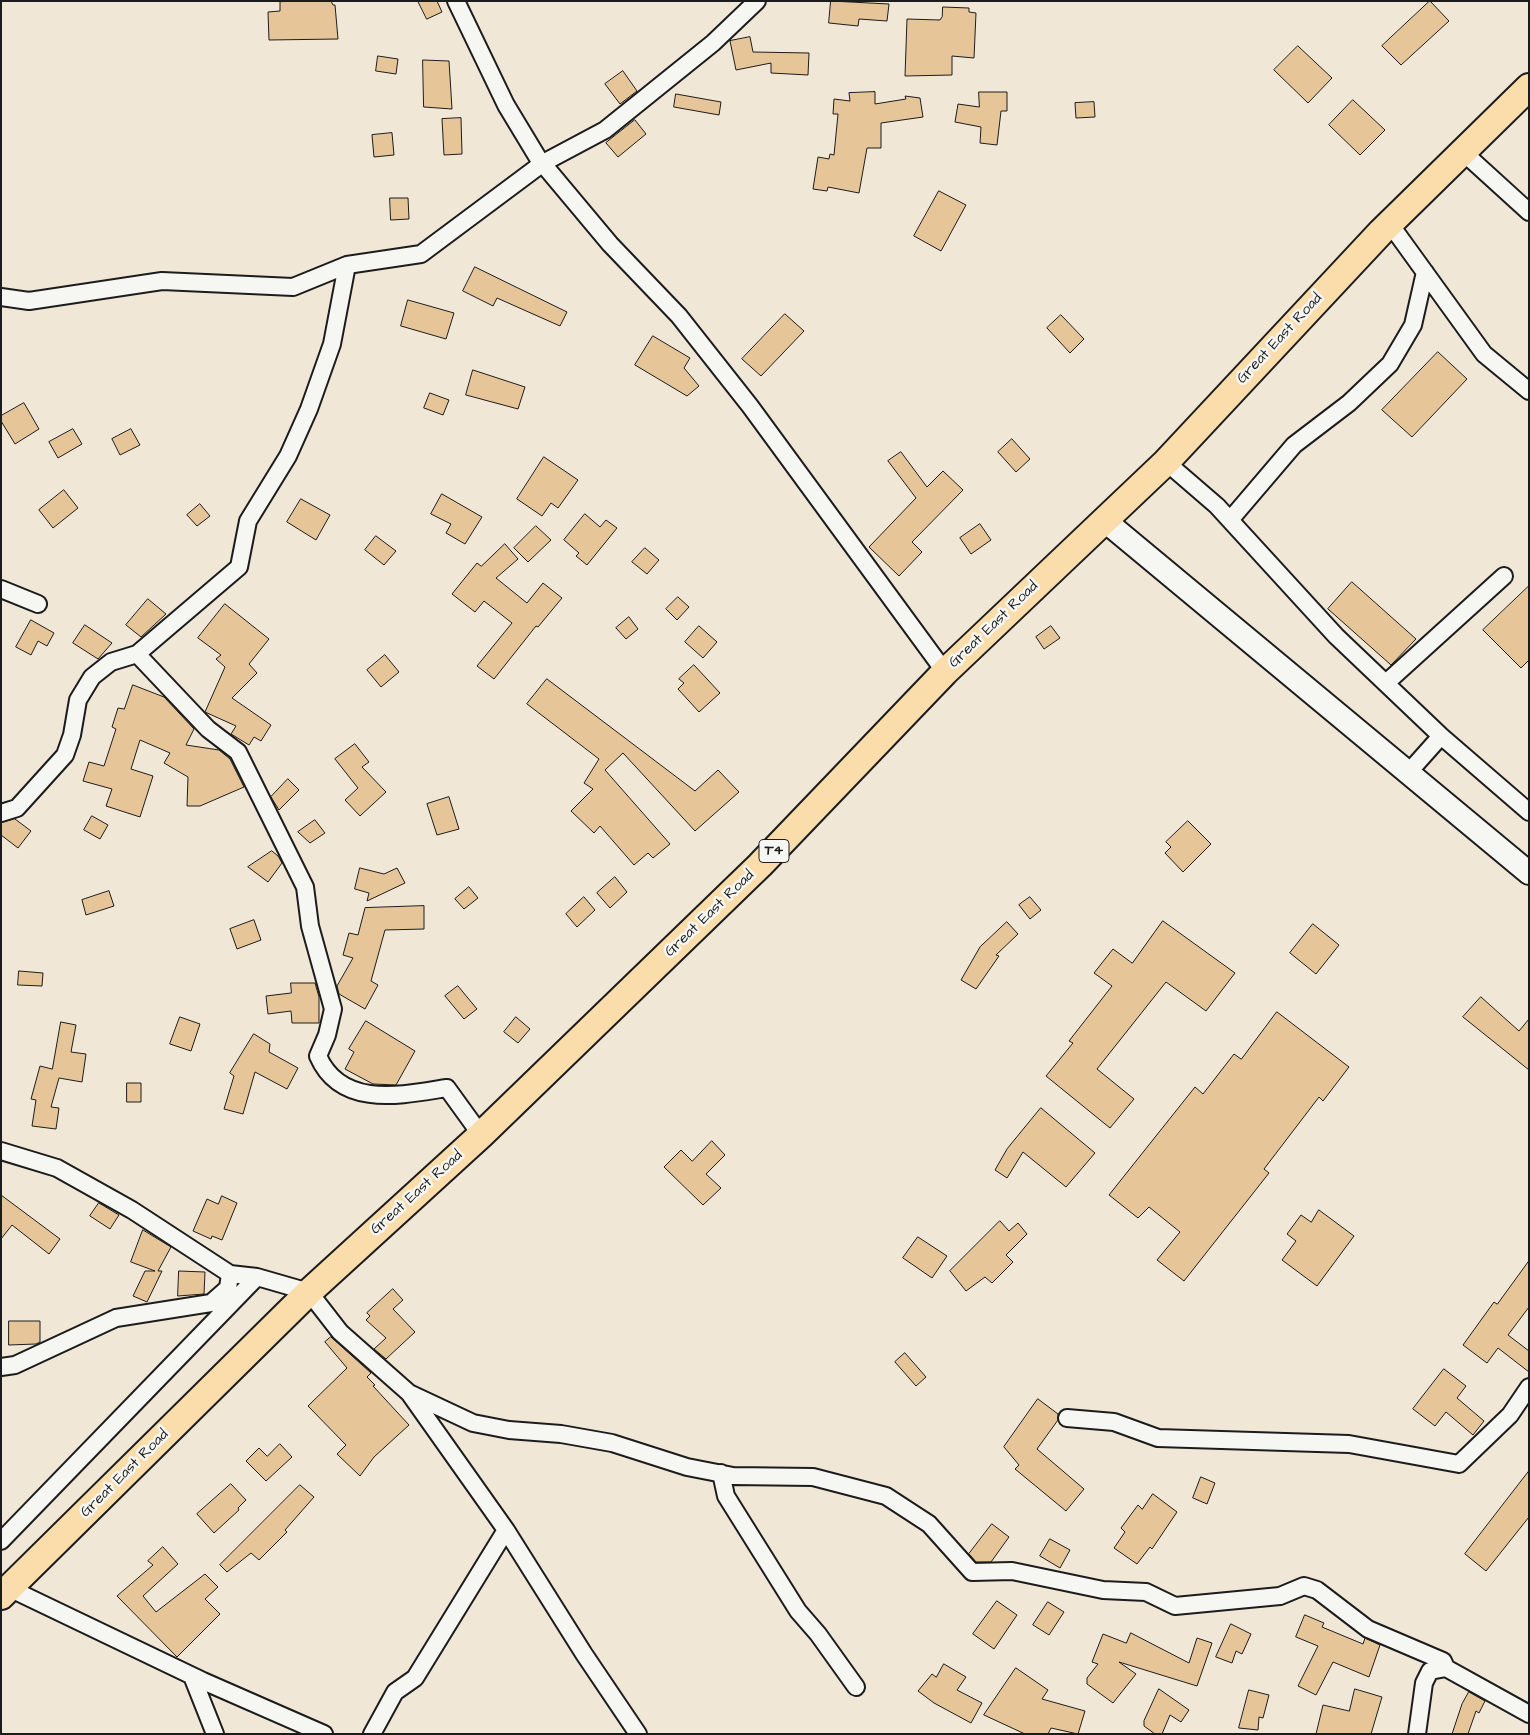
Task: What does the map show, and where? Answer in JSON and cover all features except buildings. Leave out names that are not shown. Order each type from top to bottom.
[{"type":"highway","name":"Great East Road","points":[[5,1592],[309,1292],[481,1135],[760,865],[945,672],[1166,462],[1390,224],[1529,87]]},
{"type":"main road","points":[[1104,520],[1529,873]]},
{"type":"street","points":[[456,1],[506,105],[543,163],[610,244],[685,323],[750,406],[945,672]]},
{"type":"street","points":[[1,297],[29,301],[162,281],[293,287],[347,265],[421,254],[543,163],[605,130],[713,43],[757,1]]},
{"type":"street","points":[[1463,152],[1529,212]]},
{"type":"street","points":[[1390,224],[1484,354],[1529,391]]},
{"type":"street","points":[[1,813],[17,808],[65,754],[72,735],[78,700],[92,677],[111,662],[137,654],[238,567],[248,521],[288,456],[309,409],[332,344],[347,265]]},
{"type":"street","points":[[1230,520],[1294,445],[1349,403],[1390,364],[1413,325],[1425,272]]},
{"type":"street","points":[[1166,462],[1230,520],[1336,636],[1441,736],[1529,812]]},
{"type":"street","points":[[1386,683],[1504,576]]},
{"type":"street","points":[[1,589],[38,604]]},
{"type":"street","points":[[137,654],[208,729],[238,752],[305,886],[310,926],[333,1009],[327,1035],[318,1056],[322,1066],[330,1076],[349,1089],[383,1097],[447,1088],[481,1135]]},
{"type":"street","points":[[1408,773],[1441,736]]},
{"type":"street","points":[[1,1151],[57,1168],[132,1210],[230,1274],[257,1277],[309,1292],[340,1332],[409,1393],[506,1530],[584,1654],[638,1734]]},
{"type":"street","points":[[1,1367],[24,1361],[116,1318],[211,1303],[228,1288],[230,1274]]},
{"type":"street","points":[[1,1541],[257,1277]]},
{"type":"street","points":[[1067,1418],[1114,1422],[1158,1438],[1349,1444],[1460,1464],[1510,1415],[1529,1387]]},
{"type":"street","points":[[409,1393],[473,1423],[509,1430],[561,1434],[612,1443],[687,1467],[733,1476],[814,1477],[886,1496],[929,1524],[972,1572],[1012,1571],[1102,1590],[1146,1592],[1174,1606],[1280,1596],[1304,1586],[1317,1590],[1368,1629],[1443,1661],[1446,1668],[1529,1714]]},
{"type":"street","points":[[721,1473],[726,1496],[798,1611],[818,1634],[856,1687]]},
{"type":"street","points":[[372,1734],[395,1692],[414,1678],[506,1530]]},
{"type":"street","points":[[5,1592],[324,1734]]},
{"type":"street","points":[[1417,1734],[1424,1683],[1430,1671],[1446,1668]]},
{"type":"street","points":[[192,1676],[215,1734]]}]
